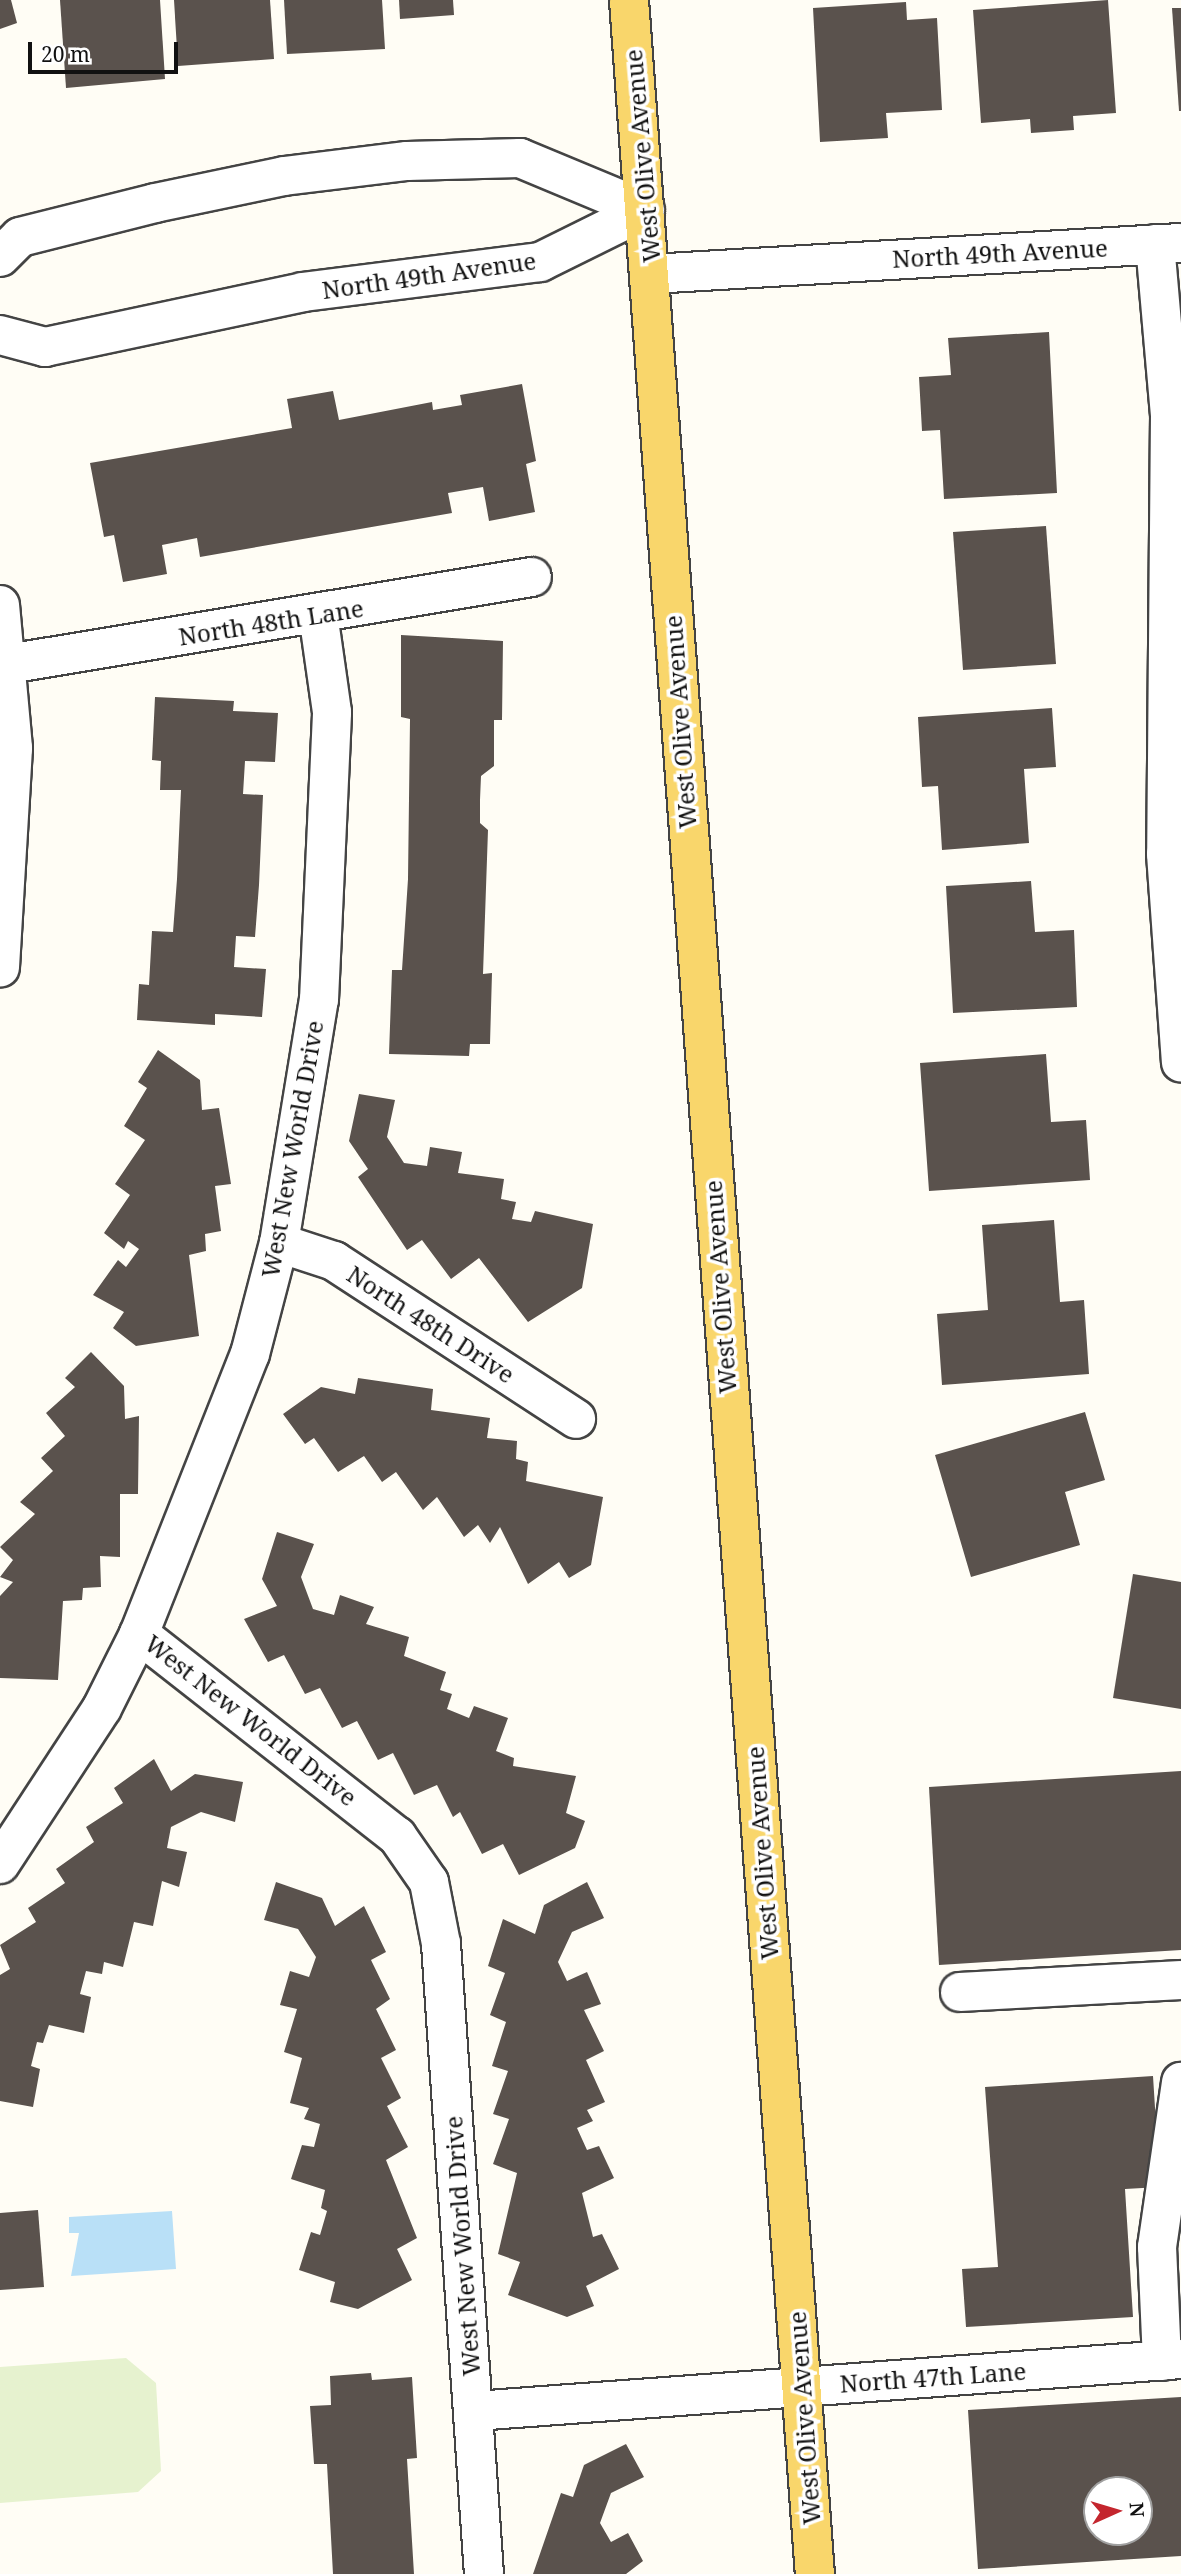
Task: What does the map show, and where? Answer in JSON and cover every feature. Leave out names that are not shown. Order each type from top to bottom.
[{"type":"main road","name":"West Olive Avenue","points":[[629,0],[651,274],[815,2574]]},
{"type":"street","points":[[0,257],[20,237],[155,203],[284,176],[407,161],[520,158],[645,210]]},
{"type":"street","name":"North 49th Avenue","points":[[0,335],[46,347],[303,292],[540,262],[645,210]]},
{"type":"street","points":[[1168,244],[1173,854],[1181,1062]]},
{"type":"street","name":"North 49th Avenue","points":[[651,274],[1168,244]]},
{"type":"street","name":"North 48th Lane","points":[[8,664],[532,577]]},
{"type":"street","points":[[0,605],[8,664],[10,869],[0,968]]},
{"type":"street","name":"West New World Drive","points":[[318,614],[332,712],[319,1000],[279,1243],[250,1354],[139,1634],[397,1836],[429,1882],[441,1944],[475,2411],[484,2574]]},
{"type":"street","name":"North 48th Drive","points":[[279,1243],[334,1261],[576,1419]]},
{"type":"street","points":[[0,1864],[102,1708],[139,1634]]},
{"type":"street","points":[[960,1992],[1181,1980]]},
{"type":"street","points":[[1172,2360],[1157,2247],[1181,2082]]},
{"type":"street","name":"North 47th Lane","points":[[475,2411],[1172,2360]]},
{"type":"green space","points":[[126,2358],[156,2383],[161,2471],[138,2492],[0,2503],[0,2367]]},
{"type":"water","points":[[172,2211],[176,2269],[71,2276],[79,2233],[69,2233],[69,2217]]},
{"type":"building","points":[[0,0],[11,0],[17,23],[0,29]]},
{"type":"building","points":[[60,0],[160,0],[165,79],[66,88]]},
{"type":"building","points":[[174,0],[270,0],[274,59],[178,66]]},
{"type":"building","points":[[284,0],[382,0],[385,49],[287,54]]},
{"type":"building","points":[[399,0],[453,0],[454,15],[400,19]]},
{"type":"building","points":[[1108,0],[1116,113],[1073,116],[1074,130],[1031,133],[1030,119],[981,123],[973,10]]},
{"type":"building","points":[[906,2],[907,20],[937,18],[942,110],[886,113],[888,138],[820,142],[813,8]]},
{"type":"building","points":[[1172,8],[1181,8],[1181,111],[1179,111]]},
{"type":"building","points":[[1049,332],[1057,493],[944,499],[940,430],[922,431],[919,377],[951,375],[948,338]]},
{"type":"building","points":[[522,384],[536,461],[526,464],[535,512],[489,521],[483,487],[448,493],[452,513],[200,557],[197,538],[162,545],[167,574],[123,582],[114,535],[104,537],[90,463],[292,428],[287,399],[333,391],[339,420],[432,402],[433,410],[462,405],[460,395]]},
{"type":"building","points":[[1046,526],[1056,664],[963,670],[953,532]]},
{"type":"building","points":[[401,635],[503,641],[502,720],[494,720],[494,766],[481,776],[480,800],[480,823],[488,830],[483,974],[492,973],[490,1044],[470,1044],[469,1056],[389,1054],[392,970],[402,970],[408,879],[410,719],[401,717]]},
{"type":"building","points":[[155,697],[234,701],[233,711],[278,713],[275,762],[245,761],[243,794],[263,795],[259,885],[255,937],[236,936],[234,967],[266,969],[262,1017],[215,1014],[215,1025],[137,1020],[139,984],[149,985],[152,931],[173,932],[177,879],[181,790],[160,790],[161,761],[152,760]]},
{"type":"building","points":[[1052,708],[1056,767],[1024,769],[1029,843],[942,850],[938,786],[922,787],[918,717]]},
{"type":"building","points":[[1031,881],[1035,932],[1074,930],[1077,1007],[953,1013],[946,886]]},
{"type":"building","points":[[158,1050],[200,1080],[202,1110],[219,1108],[231,1184],[215,1186],[221,1231],[205,1234],[206,1251],[189,1255],[199,1336],[136,1346],[113,1328],[124,1312],[93,1295],[118,1260],[126,1267],[139,1249],[128,1241],[124,1249],[104,1233],[130,1195],[115,1184],[145,1140],[124,1126],[147,1088],[138,1082]]},
{"type":"building","points":[[1046,1054],[1051,1122],[1086,1120],[1090,1180],[929,1191],[920,1063]]},
{"type":"building","points":[[359,1094],[395,1100],[387,1137],[404,1163],[427,1166],[430,1147],[462,1152],[458,1173],[504,1179],[501,1199],[516,1202],[512,1219],[531,1222],[535,1211],[593,1224],[582,1288],[528,1322],[479,1258],[451,1279],[422,1240],[407,1250],[358,1177],[368,1169],[349,1141]]},
{"type":"building","points":[[1054,1220],[1060,1302],[1084,1300],[1089,1374],[942,1385],[937,1314],[988,1310],[982,1225]]},
{"type":"building","points":[[91,1352],[124,1386],[125,1419],[139,1416],[138,1494],[120,1494],[120,1557],[100,1556],[101,1587],[83,1588],[82,1600],[63,1601],[58,1680],[0,1678],[0,1596],[13,1582],[0,1577],[13,1560],[0,1547],[35,1514],[20,1502],[53,1471],[41,1458],[65,1436],[46,1413],[75,1387],[65,1378]]},
{"type":"building","points":[[358,1378],[433,1389],[431,1410],[490,1418],[487,1438],[517,1441],[516,1459],[528,1462],[526,1481],[603,1497],[591,1565],[569,1578],[559,1562],[528,1584],[500,1527],[490,1543],[478,1525],[464,1537],[437,1497],[423,1510],[396,1472],[382,1482],[364,1456],[338,1472],[314,1438],[305,1444],[283,1414],[321,1387],[355,1394]]},
{"type":"building","points":[[1085,1412],[1105,1480],[1065,1492],[1080,1545],[971,1577],[935,1455]]},
{"type":"building","points":[[277,1532],[314,1544],[301,1577],[313,1609],[334,1615],[340,1595],[374,1607],[366,1624],[409,1637],[404,1656],[446,1672],[440,1690],[452,1694],[447,1709],[469,1718],[474,1706],[508,1718],[496,1751],[514,1758],[513,1766],[576,1776],[566,1813],[585,1821],[575,1848],[519,1875],[503,1844],[482,1854],[460,1812],[453,1817],[437,1785],[414,1795],[393,1753],[378,1760],[357,1721],[342,1728],[320,1688],[305,1694],[284,1655],[268,1662],[244,1619],[277,1606],[262,1579]]},
{"type":"building","points":[[1133,1574],[1181,1582],[1181,1709],[1113,1698]]},
{"type":"building","points":[[154,1759],[171,1791],[195,1774],[243,1782],[235,1822],[201,1812],[171,1827],[167,1848],[187,1852],[179,1887],[162,1881],[153,1926],[134,1922],[123,1967],[104,1962],[102,1974],[86,1971],[80,1994],[91,1997],[84,2033],[49,2025],[43,2043],[37,2042],[31,2066],[40,2069],[33,2107],[0,2101],[0,1975],[10,1969],[0,1945],[36,1922],[28,1908],[65,1883],[56,1869],[94,1842],[86,1827],[123,1803],[114,1788]]},
{"type":"building","points":[[1181,1771],[1181,1950],[939,1965],[929,1787]]},
{"type":"building","points":[[276,1882],[322,1898],[335,1926],[364,1906],[386,1952],[371,1960],[390,1999],[376,2009],[396,2050],[381,2058],[401,2098],[387,2106],[408,2147],[386,2160],[417,2238],[397,2249],[412,2280],[358,2309],[330,2302],[335,2282],[299,2270],[311,2232],[320,2235],[327,2211],[321,2208],[325,2190],[291,2179],[302,2145],[314,2147],[320,2124],[304,2119],[309,2108],[290,2103],[302,2058],[284,2052],[297,2009],[280,2005],[290,1971],[309,1977],[316,1957],[298,1929],[264,1920]]},
{"type":"building","points":[[587,1882],[604,1918],[572,1932],[558,1962],[567,1981],[587,1972],[601,2004],[584,2010],[604,2051],[586,2060],[605,2102],[587,2110],[593,2121],[577,2128],[587,2150],[599,2146],[614,2178],[582,2193],[593,2237],[602,2234],[619,2269],[586,2286],[594,2306],[567,2317],[508,2295],[520,2262],[498,2254],[517,2173],[493,2164],[509,2119],[493,2114],[508,2071],[492,2066],[506,2022],[490,2015],[505,1973],[488,1966],[503,1919],[535,1934],[544,1905]]},
{"type":"building","points":[[1153,2076],[1160,2187],[1125,2189],[1133,2317],[966,2327],[962,2269],[998,2267],[985,2087]]},
{"type":"building","points":[[38,2210],[44,2287],[0,2290],[0,2213]]},
{"type":"building","points":[[371,2373],[372,2380],[412,2377],[417,2458],[407,2459],[414,2574],[333,2574],[327,2464],[314,2464],[310,2406],[331,2405],[330,2376]]},
{"type":"building","points":[[1181,2397],[1181,2556],[978,2569],[968,2410]]},
{"type":"building","points":[[626,2444],[644,2477],[611,2493],[600,2523],[611,2542],[628,2533],[643,2561],[626,2574],[533,2574],[561,2493],[573,2497],[584,2465]]}]
